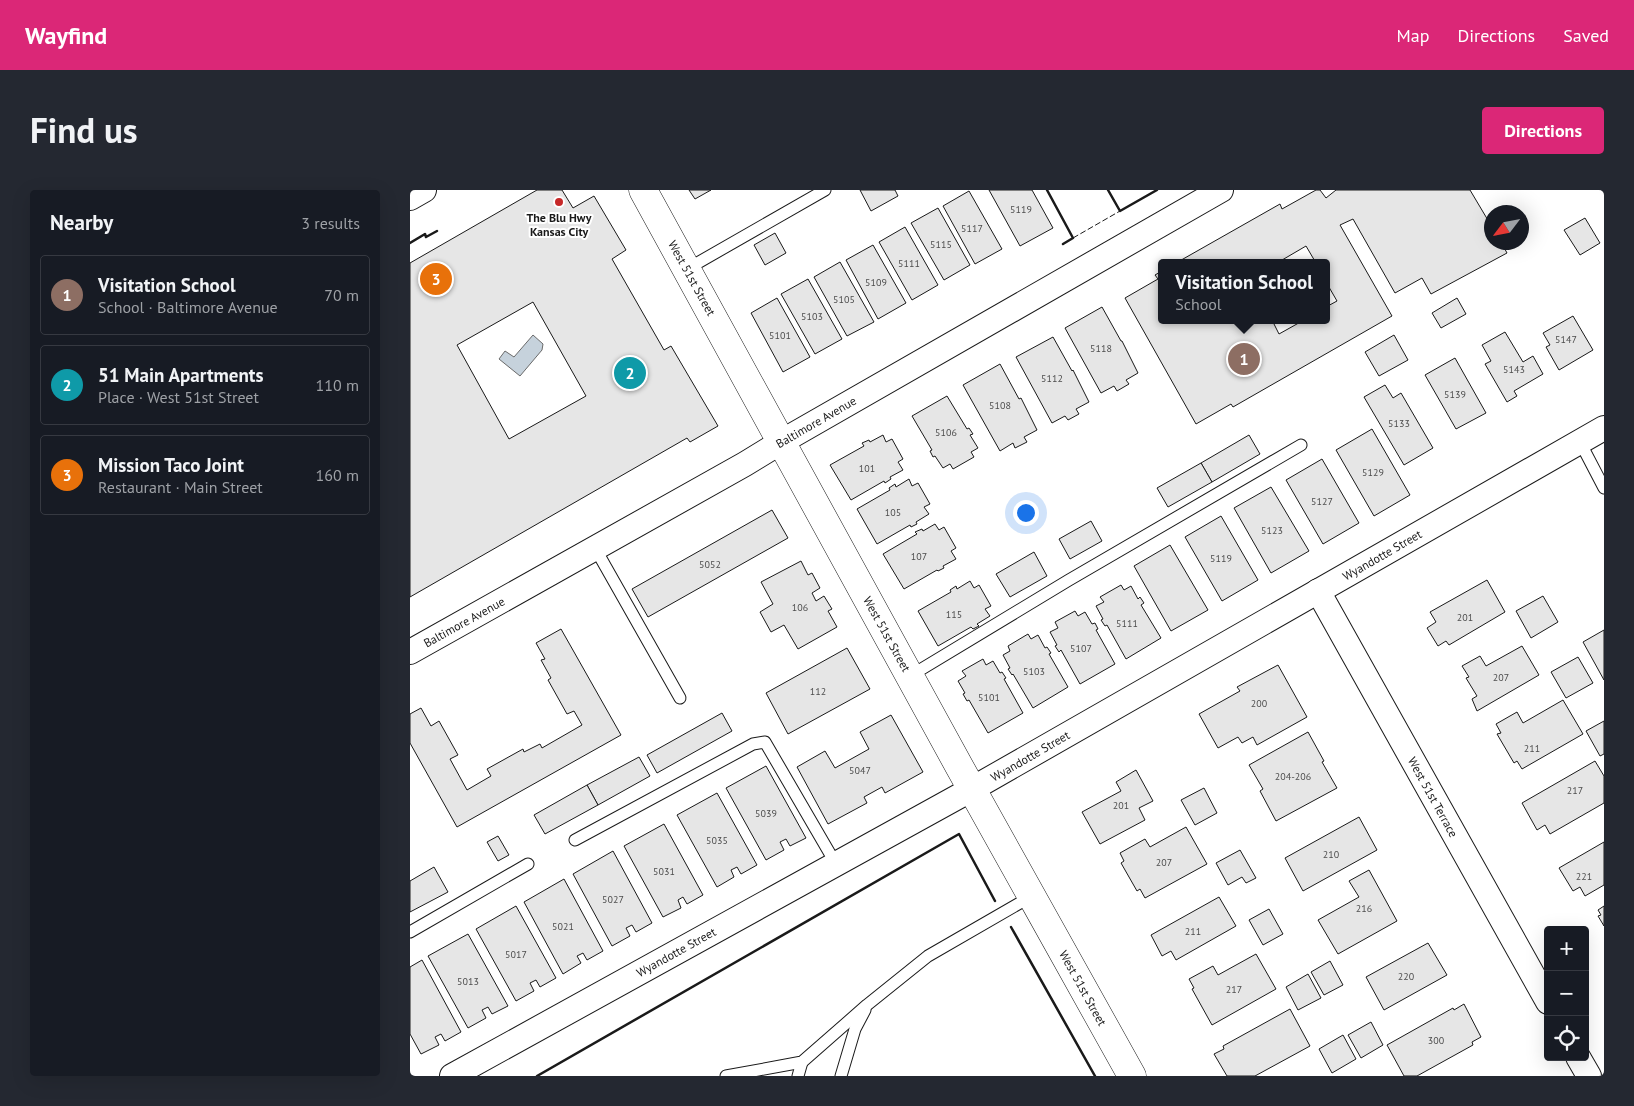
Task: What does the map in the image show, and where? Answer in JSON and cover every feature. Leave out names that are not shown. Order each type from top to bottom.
[{"type":"street","points":[[410,198],[424,190]]},
{"type":"street","name":"West 51st Street","points":[[644,190],[972,789],[1132,1076]]},
{"type":"street","name":"Baltimore Avenue","points":[[410,652],[745,464],[1221,190]]},
{"type":"street","name":"Wyandotte Street","points":[[452,1076],[972,789],[1604,428]]},
{"type":"street","name":"West 51st Terrace","points":[[1318,591],[1544,995]]},
{"type":"street","points":[[1580,1061],[1589,1076]]},
{"type":"lane","points":[[687,269],[825,190]]},
{"type":"lane","points":[[1580,442],[1604,488]]},
{"type":"lane","points":[[910,676],[1069,580],[1301,445]]},
{"type":"lane","points":[[596,548],[680,698]]},
{"type":"lane","points":[[575,840],[753,744],[765,742],[836,864]]},
{"type":"lane","points":[[410,932],[528,864]]},
{"type":"lane","points":[[726,1076],[802,1062],[867,1005],[928,956],[1032,896]]},
{"type":"lane","points":[[841,1076],[855,1029],[867,1005]]},
{"type":"lane","points":[[798,1076],[802,1062]]},
{"type":"shaded area","points":[[533,335],[543,344],[542,350],[520,376],[499,359],[505,351],[514,357]]},
{"type":"building","points":[[537,190],[562,190],[573,208],[594,196],[626,250],[612,259],[664,350],[671,346],[718,426],[690,442],[687,438],[410,597],[410,263]],"holes":[[[533,302],[586,396],[509,439],[457,345]]]},
{"type":"building","points":[[689,190],[711,190],[695,199]]},
{"type":"building","points":[[860,190],[895,190],[898,196],[871,211]]},
{"type":"building","points":[[989,190],[1032,190],[1053,228],[1020,246]]},
{"type":"building","points":[[1316,190],[1320,190],[1326,198],[1336,190],[1470,190],[1484,214],[1484,250],[1505,250],[1507,253],[1431,294],[1422,278],[1395,293],[1353,219],[1340,225],[1392,316],[1233,407],[1231,404],[1196,424],[1125,298],[1158,279],[1158,324],[1274,324],[1279,334],[1297,324],[1330,324],[1330,305],[1337,301],[1330,289],[1330,259],[1314,259],[1306,246],[1284,259],[1183,259],[1280,204],[1282,209]]},
{"type":"building","points":[[969,191],[1002,249],[975,264],[943,206]]},
{"type":"building","points":[[938,208],[970,265],[944,280],[911,223]]},
{"type":"building","points":[[1585,218],[1600,243],[1580,255],[1564,230]]},
{"type":"building","points":[[905,227],[938,285],[912,300],[879,242]]},
{"type":"building","points":[[775,233],[786,253],[765,265],[754,245]]},
{"type":"building","points":[[873,245],[906,303],[878,319],[846,260]]},
{"type":"building","points":[[840,262],[874,322],[847,336],[814,277]]},
{"type":"building","points":[[808,279],[842,339],[815,354],[781,294]]},
{"type":"building","points":[[777,298],[810,357],[783,372],[751,313]]},
{"type":"building","points":[[1457,298],[1466,314],[1441,328],[1432,313]]},
{"type":"building","points":[[1102,307],[1138,373],[1126,380],[1129,384],[1117,391],[1114,386],[1101,393],[1065,328]]},
{"type":"building","points":[[1573,316],[1593,350],[1559,370],[1546,347],[1550,345],[1543,333]]},
{"type":"building","points":[[1505,332],[1523,362],[1533,356],[1543,374],[1514,391],[1517,396],[1507,402],[1485,364],[1491,361],[1482,345]]},
{"type":"building","points":[[1394,335],[1408,360],[1379,376],[1365,352]]},
{"type":"building","points":[[1053,337],[1073,370],[1089,402],[1076,409],[1079,414],[1068,420],[1065,416],[1052,423],[1016,357]]},
{"type":"building","points":[[1455,358],[1486,413],[1456,429],[1425,375]]},
{"type":"building","points":[[1000,364],[1019,399],[1021,398],[1037,430],[1024,437],[1027,442],[1015,448],[1013,443],[1000,451],[963,385]]},
{"type":"building","points":[[1385,385],[1393,398],[1401,393],[1433,448],[1404,465],[1364,397]]},
{"type":"building","points":[[947,396],[967,429],[969,428],[973,434],[970,435],[978,448],[971,452],[974,457],[953,469],[950,464],[943,468],[935,456],[933,457],[930,451],[932,450],[912,416]]},
{"type":"building","points":[[1372,429],[1410,495],[1374,516],[1336,450]]},
{"type":"building","points":[[883,435],[886,442],[892,439],[903,459],[898,462],[903,470],[890,477],[891,479],[885,483],[884,481],[851,500],[830,465],[864,446],[862,443],[869,440],[870,442]]},
{"type":"building","points":[[1249,435],[1260,454],[1212,482],[1201,463]]},
{"type":"building","points":[[1322,459],[1359,523],[1323,544],[1286,480]]},
{"type":"building","points":[[1201,463],[1212,482],[1168,507],[1157,488]]},
{"type":"building","points":[[909,479],[912,486],[918,483],[930,504],[924,507],[929,514],[916,522],[917,524],[911,527],[910,525],[877,544],[857,509],[890,490],[889,488],[895,484],[896,487]]},
{"type":"building","points":[[1271,487],[1309,551],[1271,573],[1234,508]]},
{"type":"building","points":[[772,510],[788,538],[648,617],[632,589]]},
{"type":"building","points":[[1221,516],[1258,580],[1222,601],[1185,537]]},
{"type":"building","points":[[1091,521],[1102,541],[1070,559],[1059,539]]},
{"type":"building","points":[[935,524],[939,530],[944,527],[956,548],[951,551],[956,559],[943,566],[944,568],[904,589],[883,554],[917,534],[915,532],[922,529],[923,531]]},
{"type":"building","points":[[1170,545],[1208,610],[1171,631],[1134,566]]},
{"type":"building","points":[[1034,552],[1047,576],[1010,597],[996,574]]},
{"type":"building","points":[[801,561],[808,575],[812,573],[820,588],[812,593],[816,601],[824,596],[832,609],[828,611],[837,627],[798,649],[784,625],[771,632],[760,612],[773,604],[761,582]]},
{"type":"building","points":[[1487,580],[1505,612],[1449,645],[1446,641],[1438,646],[1427,628],[1436,622],[1430,612]]},
{"type":"building","points":[[970,581],[974,588],[979,585],[991,606],[985,609],[990,616],[977,624],[979,626],[973,629],[971,627],[938,646],[918,611],[951,592],[950,590],[956,586],[957,589]]},
{"type":"building","points":[[1121,585],[1124,590],[1131,586],[1138,599],[1140,597],[1144,603],[1141,605],[1161,638],[1126,659],[1107,625],[1105,626],[1101,620],[1103,619],[1096,606],[1104,602],[1100,597]]},
{"type":"building","points":[[1543,596],[1558,622],[1531,638],[1516,611]]},
{"type":"building","points":[[1075,611],[1078,616],[1085,612],[1092,624],[1095,623],[1098,629],[1096,630],[1115,664],[1080,684],[1061,650],[1059,652],[1055,646],[1057,645],[1050,632],[1058,628],[1055,622]]},
{"type":"building","points":[[561,629],[621,735],[457,827],[410,743],[410,714],[421,708],[431,726],[439,721],[458,755],[450,759],[467,790],[491,776],[487,769],[523,749],[524,752],[540,744],[542,748],[582,725],[574,711],[567,714],[548,680],[551,678],[541,660],[545,659],[536,643]]},
{"type":"building","points":[[1604,630],[1604,680],[1583,642]]},
{"type":"building","points":[[1028,634],[1031,639],[1038,635],[1045,648],[1047,647],[1051,653],[1049,654],[1068,687],[1033,708],[1013,674],[1008,669],[1010,668],[1003,655],[1010,651],[1008,646]]},
{"type":"building","points":[[1522,646],[1539,675],[1477,711],[1472,699],[1477,696],[1466,678],[1469,677],[1462,666],[1480,656],[1486,666]]},
{"type":"building","points":[[847,648],[870,689],[788,734],[766,693]]},
{"type":"building","points":[[1578,657],[1593,683],[1566,698],[1551,672]]},
{"type":"building","points":[[983,659],[986,665],[993,661],[1000,673],[1002,672],[1023,713],[988,733],[969,700],[967,701],[958,681],[966,676],[962,671]]},
{"type":"building","points":[[1278,665],[1307,717],[1257,745],[1253,737],[1242,743],[1238,737],[1218,748],[1199,714],[1240,691],[1237,687]]},
{"type":"building","points":[[1563,700],[1583,734],[1522,769],[1517,761],[1514,763],[1497,734],[1501,733],[1496,724],[1517,712],[1523,723]]},
{"type":"building","points":[[722,713],[732,731],[657,773],[647,755]]},
{"type":"building","points":[[891,715],[923,772],[885,793],[882,787],[864,797],[867,803],[828,824],[797,767],[825,751],[835,768],[869,749],[860,732]]},
{"type":"building","points":[[1604,721],[1604,754],[1600,756],[1586,731]]},
{"type":"building","points":[[1308,732],[1337,788],[1276,821],[1260,791],[1263,789],[1249,765]]},
{"type":"building","points":[[639,757],[650,776],[598,805],[587,785]]},
{"type":"building","points":[[1595,761],[1604,776],[1604,803],[1550,834],[1545,825],[1537,830],[1522,803]]},
{"type":"building","points":[[766,766],[806,838],[790,846],[786,839],[780,842],[784,850],[766,860],[726,788]]},
{"type":"building","points":[[1136,770],[1153,801],[1139,808],[1145,820],[1100,844],[1082,812],[1121,791],[1116,782]]},
{"type":"building","points":[[587,785],[598,805],[545,834],[534,815]]},
{"type":"building","points":[[1204,788],[1217,813],[1195,825],[1181,800]]},
{"type":"building","points":[[717,793],[757,865],[741,874],[737,867],[731,870],[734,877],[717,887],[677,815]]},
{"type":"building","points":[[1359,817],[1377,850],[1303,891],[1285,858]]},
{"type":"building","points":[[664,824],[703,895],[687,904],[683,897],[678,900],[681,908],[663,917],[624,846]]},
{"type":"building","points":[[1186,827],[1207,864],[1145,898],[1140,889],[1137,891],[1121,863],[1124,861],[1120,853],[1145,839],[1150,847]]},
{"type":"building","points":[[498,836],[509,855],[498,861],[487,842]]},
{"type":"building","points":[[1604,842],[1604,885],[1585,896],[1580,887],[1573,891],[1559,868]]},
{"type":"building","points":[[1240,850],[1256,878],[1246,883],[1242,877],[1228,885],[1216,863]]},
{"type":"building","points":[[613,851],[652,923],[636,932],[632,925],[626,928],[630,936],[612,946],[573,874]]},
{"type":"building","points":[[434,867],[448,892],[410,912],[410,881]]},
{"type":"building","points":[[1369,870],[1397,921],[1338,954],[1318,920],[1359,897],[1349,881]]},
{"type":"building","points":[[564,879],[603,951],[587,960],[583,953],[577,956],[581,963],[563,974],[524,902]]},
{"type":"building","points":[[1219,897],[1236,926],[1176,960],[1171,951],[1162,956],[1151,935]]},
{"type":"building","points":[[516,906],[556,978],[540,987],[536,980],[530,983],[534,991],[516,1001],[476,929]]},
{"type":"building","points":[[1604,906],[1604,926],[1598,916],[1601,915],[1598,910]]},
{"type":"building","points":[[1269,909],[1283,934],[1263,945],[1249,920]]},
{"type":"building","points":[[468,934],[508,1006],[492,1014],[488,1007],[482,1010],[486,1018],[468,1028],[428,956]]},
{"type":"building","points":[[1428,943],[1447,975],[1384,1010],[1366,977]]},
{"type":"building","points":[[1256,954],[1276,989],[1212,1025],[1192,989],[1194,988],[1189,979],[1213,966],[1218,975]]},
{"type":"building","points":[[422,960],[461,1032],[445,1041],[441,1034],[435,1037],[439,1045],[421,1054],[410,1034],[410,967]]},
{"type":"building","points":[[1330,961],[1343,985],[1324,995],[1311,972]]},
{"type":"building","points":[[1308,974],[1321,998],[1298,1010],[1286,987]]},
{"type":"building","points":[[1464,1004],[1481,1037],[1472,1042],[1473,1045],[1417,1076],[1404,1076],[1387,1045],[1453,1008],[1454,1010]]},
{"type":"building","points":[[1290,1009],[1310,1046],[1255,1076],[1227,1076],[1214,1054],[1224,1049],[1223,1046]]},
{"type":"building","points":[[1371,1022],[1383,1045],[1361,1058],[1348,1035]]},
{"type":"building","points":[[1343,1035],[1356,1059],[1332,1073],[1319,1049]]},
{"type":"fence","points":[[1073,238],[1120,211]]},
{"type":"wall","points":[[1047,190],[1073,238],[1063,244]]},
{"type":"wall","points":[[1108,190],[1120,211],[1157,190]]},
{"type":"wall","points":[[410,243],[425,234],[426,237],[437,231]]},
{"type":"wall","points":[[537,1076],[959,834],[995,901]]},
{"type":"wall","points":[[1011,927],[1095,1076]]},
{"type":"place","name":"The Blu Hwy Kansas City","points":[[559,202]]},
{"type":"place","name":"Mission Taco Joint","points":[[436,279]]},
{"type":"place","name":"Visitation School","points":[[1244,359]]},
{"type":"place","name":"51 Main Apartments","points":[[630,373]]}]
